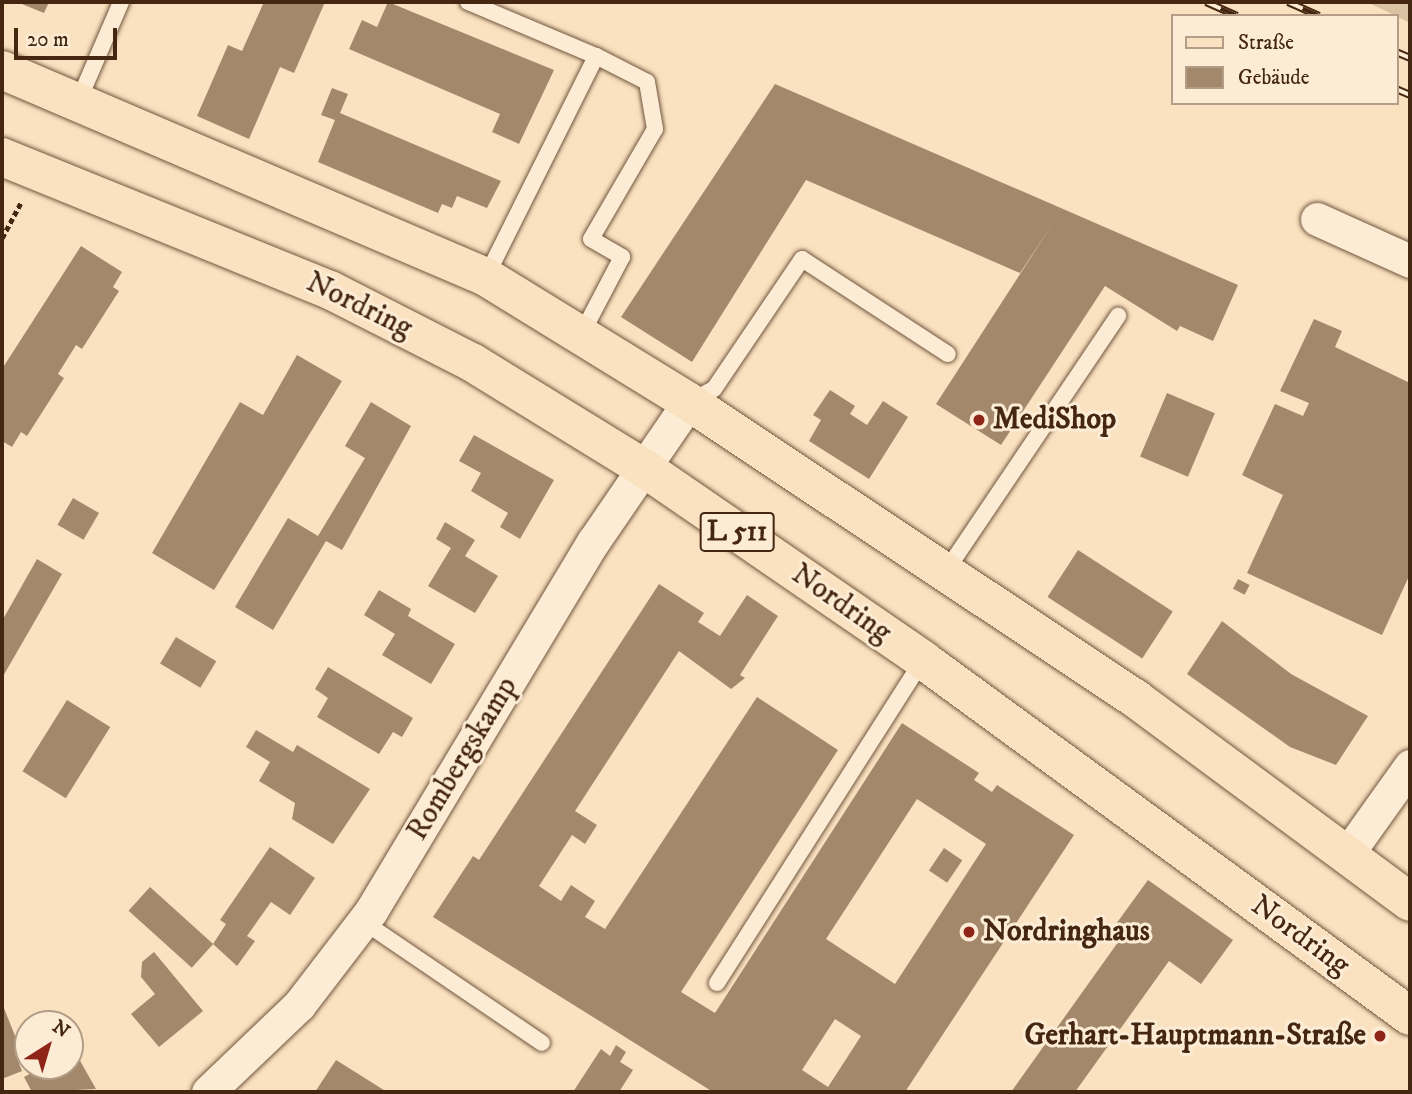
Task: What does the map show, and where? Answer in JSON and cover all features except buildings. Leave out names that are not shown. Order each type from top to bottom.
[{"type":"main road","name":"L 511","points":[[2,70],[486,277],[689,402],[1136,699],[1348,853],[1410,902]]},
{"type":"main road","name":"Nordring","points":[[2,157],[330,290],[473,363],[644,468],[923,660],[1410,1016]]},
{"type":"street","points":[[1317,219],[1410,261]]},
{"type":"street","name":"Rombergskamp","points":[[208,1092],[299,1005],[364,922],[593,542],[689,402]]},
{"type":"street","points":[[1348,853],[1410,766]]},
{"type":"lane","points":[[78,102],[121,2]]},
{"type":"lane","points":[[468,2],[596,56],[646,82],[655,129],[591,239],[622,257],[582,335]]},
{"type":"lane","points":[[486,277],[596,56]]},
{"type":"lane","points":[[689,402],[714,389],[802,259],[948,354]]},
{"type":"lane","points":[[946,571],[1118,316]]},
{"type":"lane","points":[[717,983],[923,660]]},
{"type":"lane","points":[[364,922],[542,1043]]},
{"type":"shaded area","points":[[1367,2],[1410,2],[1410,23],[1398,17],[1398,14],[1392,14]]},
{"type":"railway","points":[[1206,2],[1233,14]]},
{"type":"railway","points":[[1288,2],[1315,14]]},
{"type":"railway","points":[[1398,53],[1410,58]]},
{"type":"railway","points":[[1398,90],[1410,95]]},
{"type":"place","name":"MediShop","points":[[979,420]]},
{"type":"place","name":"Nordringhaus","points":[[969,932]]},
{"type":"place","name":"Gerhart-Hauptmann-Straße","points":[[1380,1036]]}]
